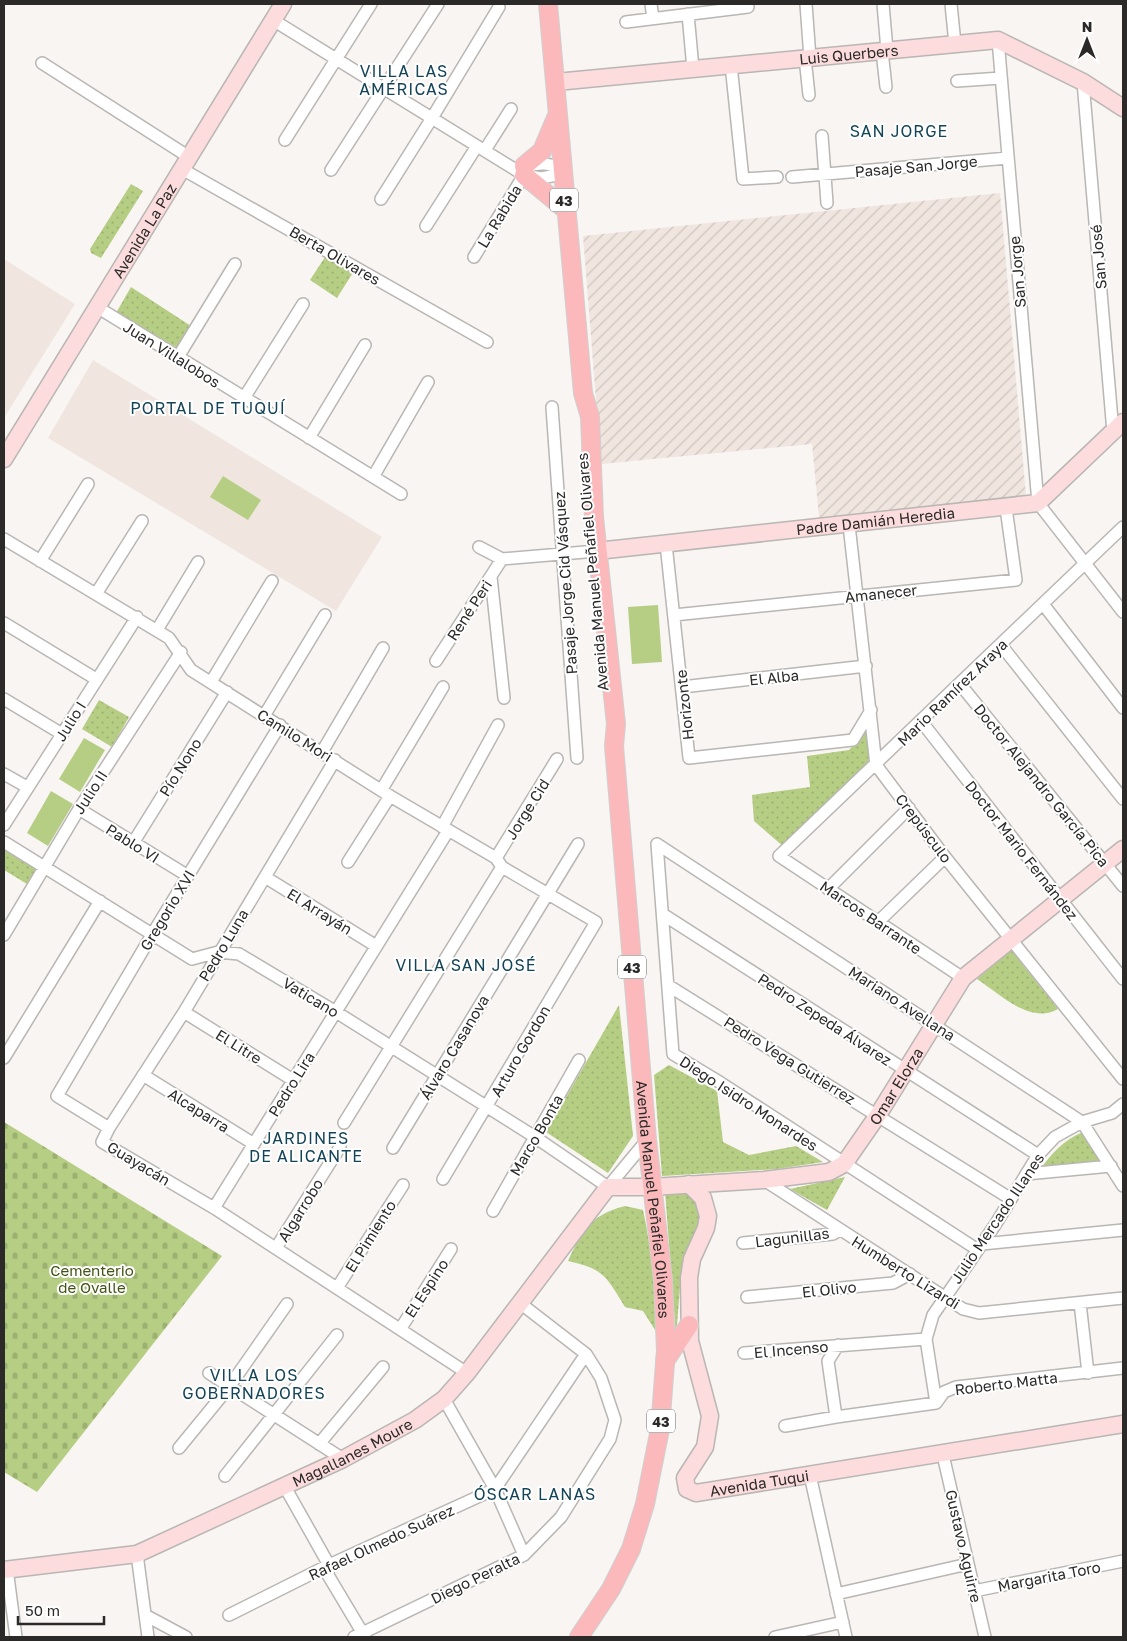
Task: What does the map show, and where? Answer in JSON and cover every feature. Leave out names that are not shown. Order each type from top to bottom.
[{"type":"main road","name":"Avenida Manuel Peñafiel Olivares","points":[[548,4],[583,396],[590,417],[592,551],[616,724],[614,746],[647,1140],[663,1280],[665,1361],[660,1429],[645,1504],[627,1557],[611,1589],[579,1637]]},
{"type":"main road","points":[[558,110],[548,141],[542,150],[521,170],[565,209]]},
{"type":"main road","points":[[665,1361],[689,1325]]},
{"type":"street","name":"Avenida La Paz","points":[[4,458],[283,4]]},
{"type":"street","points":[[286,140],[371,4]]},
{"type":"street","points":[[331,170],[438,4]]},
{"type":"street","points":[[651,4],[653,19]]},
{"type":"street","points":[[806,4],[809,95]]},
{"type":"street","points":[[883,4],[886,87]]},
{"type":"street","points":[[951,4],[955,44]]},
{"type":"street","points":[[380,199],[432,118],[499,6]]},
{"type":"street","points":[[626,22],[728,7],[748,7]]},
{"type":"street","points":[[688,14],[693,69]]},
{"type":"street","points":[[273,20],[481,148],[521,170],[541,178],[562,171]]},
{"type":"street","points":[[998,40],[1083,82],[1123,108]]},
{"type":"street","name":"Luis Querbers","points":[[556,82],[998,40]]},
{"type":"street","name":"San Jorge","points":[[998,40],[1038,503]]},
{"type":"street","name":"Berta Olivares","points":[[42,62],[186,163],[487,342]]},
{"type":"street","points":[[731,65],[743,179],[777,176]]},
{"type":"street","points":[[957,81],[1001,78]]},
{"type":"street","name":"San José","points":[[1083,82],[1118,427]]},
{"type":"street","points":[[426,226],[511,109]]},
{"type":"street","points":[[822,136],[827,204]]},
{"type":"street","name":"Pasaje San Jorge","points":[[792,176],[1008,158]]},
{"type":"street","name":"La Rabida","points":[[474,257],[521,170]]},
{"type":"street","points":[[178,357],[235,264]]},
{"type":"street","points":[[244,398],[303,304]]},
{"type":"street","name":"Juan Villalobos","points":[[97,307],[401,494]]},
{"type":"street","points":[[309,438],[365,345]]},
{"type":"street","points":[[373,477],[428,382]]},
{"type":"street","name":"Pasaje Jorge Cid Vásquez","points":[[552,407],[564,554],[576,758]]},
{"type":"street","points":[[1118,427],[1038,503],[1123,612]]},
{"type":"street","points":[[40,561],[88,484]]},
{"type":"street","name":"Padre Damián Heredia","points":[[592,551],[849,525],[1038,503]]},
{"type":"street","name":"Amanecer","points":[[674,615],[1016,580],[1006,508]]},
{"type":"street","points":[[96,594],[142,521]]},
{"type":"street","points":[[849,525],[876,764]]},
{"type":"street","name":"Mario Ramírez Araya","points":[[779,856],[1123,527]]},
{"type":"street","name":"Camilo Mori","points":[[4,539],[96,594],[137,616],[169,638],[181,652],[191,670],[499,862],[547,894],[596,922]]},
{"type":"street","name":"Horizonte","points":[[666,544],[690,758],[853,740],[871,710]]},
{"type":"street","points":[[480,547],[502,559],[592,551]]},
{"type":"street","name":"René Peri","points":[[436,661],[502,559]]},
{"type":"street","points":[[157,630],[198,562]]},
{"type":"street","points":[[491,577],[504,698]]},
{"type":"street","points":[[211,682],[272,581]]},
{"type":"street","points":[[1043,604],[1123,708]]},
{"type":"street","points":[[264,716],[325,615]]},
{"type":"street","name":"Julio I","points":[[4,825],[137,616]]},
{"type":"street","points":[[4,623],[96,679]]},
{"type":"street","points":[[1001,645],[1123,799]]},
{"type":"street","points":[[322,752],[383,648]]},
{"type":"street","name":"Julio II","points":[[4,934],[79,809],[181,652]]},
{"type":"street","name":"El Alba","points":[[682,687],[866,666]]},
{"type":"street","name":"Doctor Alejandro García Pica","points":[[960,684],[1123,886]]},
{"type":"street","points":[[348,862],[443,687]]},
{"type":"street","name":"Pío Nono","points":[[133,843],[226,692]]},
{"type":"street","points":[[4,699],[62,734]]},
{"type":"street","name":"Doctor Mario Fernández","points":[[921,721],[1123,979]]},
{"type":"street","name":"Gregorio XVI","points":[[57,1096],[153,933],[280,726]]},
{"type":"street","name":"Pedro Lira","points":[[214,1208],[336,1012],[445,829],[498,726]]},
{"type":"street","name":"Jorge Cid","points":[[344,1123],[499,862],[557,759]]},
{"type":"street","name":"Pedro Luna","points":[[109,1128],[184,1012],[218,952],[335,760]]},
{"type":"street","name":"Crepúsculo","points":[[876,764],[945,856],[1123,1078]]},
{"type":"street","points":[[4,774],[26,788]]},
{"type":"street","points":[[828,888],[909,808]]},
{"type":"street","name":"Pablo VI","points":[[79,809],[188,876]]},
{"type":"street","name":"Vaticano","points":[[4,842],[192,959],[218,952],[239,954],[336,1012],[535,1137],[608,1187]]},
{"type":"street","name":"Álvaro Casanova","points":[[393,1148],[578,844]]},
{"type":"street","name":"Diego Isidro Monardes","points":[[658,844],[670,986],[673,1054],[721,1082],[844,1164],[980,1247]]},
{"type":"street","name":"Mariano Avellana","points":[[658,844],[1082,1122],[1121,1179]]},
{"type":"street","name":"Omar Elorza","points":[[844,1164],[878,1115],[963,978],[1010,938],[1123,849]]},
{"type":"street","name":"Marcos Barrante","points":[[779,856],[963,978]]},
{"type":"street","points":[[878,922],[945,856]]},
{"type":"street","name":"El Arrayán","points":[[265,877],[376,946]]},
{"type":"street","points":[[4,1058],[9,1038],[100,901]]},
{"type":"street","name":"Pedro Zepeda Álvarez","points":[[664,915],[1038,1155]]},
{"type":"street","name":"Arturo Gordon","points":[[443,1179],[596,922]]},
{"type":"street","name":"Pedro Vega Gutierrez","points":[[670,986],[1010,1199]]},
{"type":"street","name":"El Litre","points":[[184,1012],[293,1080]]},
{"type":"street","name":"Marco Bonta","points":[[493,1210],[579,1060]]},
{"type":"street","name":"Alcaparra","points":[[143,1075],[254,1144]]},
{"type":"street","name":"Guayacán","points":[[57,1096],[109,1128],[102,1142],[214,1208]]},
{"type":"street","name":"Julio Mercado Illanes","points":[[936,1403],[926,1339],[933,1315],[980,1247],[1038,1155],[1055,1137],[1082,1122],[1112,1113],[1123,1104]]},
{"type":"street","points":[[608,1187],[647,1140]]},
{"type":"street","name":"Algarrobo","points":[[276,1248],[340,1147]]},
{"type":"street","points":[[608,1187],[652,1187],[764,1180],[829,1172],[844,1164]]},
{"type":"street","points":[[1026,1174],[1111,1166]]},
{"type":"street","name":"Humberto Lizardi","points":[[764,1180],[963,1308],[979,1313],[1123,1298]]},
{"type":"street","name":"El Pimiento","points":[[337,1288],[403,1184]]},
{"type":"street","name":"Avenida Tuqui","points":[[689,1184],[703,1198],[708,1216],[706,1228],[695,1250],[690,1268],[689,1325],[693,1356],[708,1406],[710,1427],[701,1457],[685,1478],[687,1489],[696,1493],[943,1455],[1123,1424]]},
{"type":"street","name":"Magallanes Moure","points":[[5,1570],[137,1554],[343,1459],[414,1420],[444,1399],[467,1373],[608,1187]]},
{"type":"street","points":[[214,1208],[467,1373]]},
{"type":"street","name":"Lagunillas","points":[[743,1243],[833,1234],[840,1230]]},
{"type":"street","points":[[980,1247],[1123,1230]]},
{"type":"street","name":"El Espino","points":[[400,1328],[451,1249]]},
{"type":"street","name":"El Olivo","points":[[747,1297],[893,1283],[910,1274]]},
{"type":"street","name":"Diego Peralta","points":[[361,1636],[524,1555],[561,1517],[610,1439],[615,1420],[601,1378],[586,1354],[520,1303]]},
{"type":"street","points":[[1080,1303],[1088,1373]]},
{"type":"street","points":[[179,1448],[228,1387],[288,1304]]},
{"type":"street","points":[[225,1476],[337,1335]]},
{"type":"street","name":"El Incenso","points":[[744,1353],[926,1339]]},
{"type":"street","points":[[836,1417],[828,1362],[838,1345]]},
{"type":"street","points":[[495,1490],[586,1354]]},
{"type":"street","points":[[319,1444],[383,1367]]},
{"type":"street","name":"Roberto Matta","points":[[785,1426],[936,1403],[944,1392],[956,1387],[1123,1368]]},
{"type":"street","points":[[209,1373],[228,1387],[343,1459]]},
{"type":"street","points":[[444,1399],[495,1490],[524,1555]]},
{"type":"street","name":"Gustavo Aguirre","points":[[943,1455],[984,1637]]},
{"type":"street","points":[[810,1475],[846,1637]]},
{"type":"street","points":[[285,1487],[329,1566],[328,1574],[361,1636]]},
{"type":"street","name":"Rafael Olmedo Suárez","points":[[228,1615],[329,1566],[495,1490]]},
{"type":"street","points":[[137,1554],[148,1637]]},
{"type":"street","name":"Margarita Toro","points":[[974,1591],[1123,1562]]},
{"type":"street","points":[[836,1594],[968,1564]]},
{"type":"street","points":[[5,1570],[16,1637]]},
{"type":"street","points":[[145,1615],[186,1637]]},
{"type":"street","points":[[775,1637],[843,1622]]},
{"type":"shaded area","points":[[1000,193],[1026,496],[819,518],[812,444],[601,464],[583,236]]},
{"type":"shaded area","points":[[4,259],[75,304],[4,418]]},
{"type":"shaded area","points":[[93,360],[382,537],[336,611],[48,438]]},
{"type":"green space","points":[[131,184],[143,191],[101,258],[91,253],[90,249]]},
{"type":"green space","points":[[327,254],[354,271],[337,298],[310,280]]},
{"type":"green space","points":[[131,287],[191,326],[179,349],[116,313]]},
{"type":"green space","points":[[223,476],[261,500],[248,520],[210,497]]},
{"type":"green space","points":[[658,605],[662,662],[632,664],[628,607]]},
{"type":"green space","points":[[99,700],[129,717],[112,747],[82,729]]},
{"type":"green space","points":[[867,731],[869,768],[784,847],[754,821],[752,795],[810,787],[807,756],[849,750]]},
{"type":"green space","points":[[84,738],[105,750],[80,792],[59,779]]},
{"type":"green space","points":[[51,791],[73,804],[48,846],[27,833]]},
{"type":"green space","points":[[4,849],[36,869],[27,884],[4,870]]},
{"type":"green space","points":[[1011,950],[1058,1009],[1047,1013],[1026,1010],[1016,1006],[977,979]]},
{"type":"green space","points":[[619,1005],[633,1136],[608,1173],[546,1132]]},
{"type":"green space","points":[[669,1065],[717,1091],[723,1142],[749,1155],[796,1146],[823,1162],[777,1169],[662,1176],[654,1075]]},
{"type":"green space","name":"Cementerio de Ovalle","points":[[4,1122],[222,1256],[37,1492],[4,1472]]},
{"type":"green space","points":[[1083,1132],[1102,1163],[1040,1169],[1064,1143]]},
{"type":"green space","points":[[845,1177],[827,1210],[790,1189]]},
{"type":"green space","points":[[665,1191],[687,1192],[699,1204],[701,1221],[684,1261],[681,1274],[676,1337]]},
{"type":"green space","points":[[625,1206],[643,1210],[653,1271],[657,1333],[643,1311],[625,1307],[603,1275],[589,1267],[568,1261],[583,1233],[595,1219]]},
{"type":"district","name":"VILLA LAS AMÉRICAS","points":[[404,80]]},
{"type":"district","name":"SAN JORGE","points":[[899,131]]},
{"type":"district","name":"PORTAL DE TUQUÍ","points":[[208,408]]},
{"type":"district","name":"VILLA SAN JOSÉ","points":[[466,965]]},
{"type":"district","name":"JARDINES DE ALICANTE","points":[[306,1147]]},
{"type":"district","name":"VILLA LOS GOBERNADORES","points":[[254,1384]]},
{"type":"district","name":"ÓSCAR LANAS","points":[[535,1494]]}]
